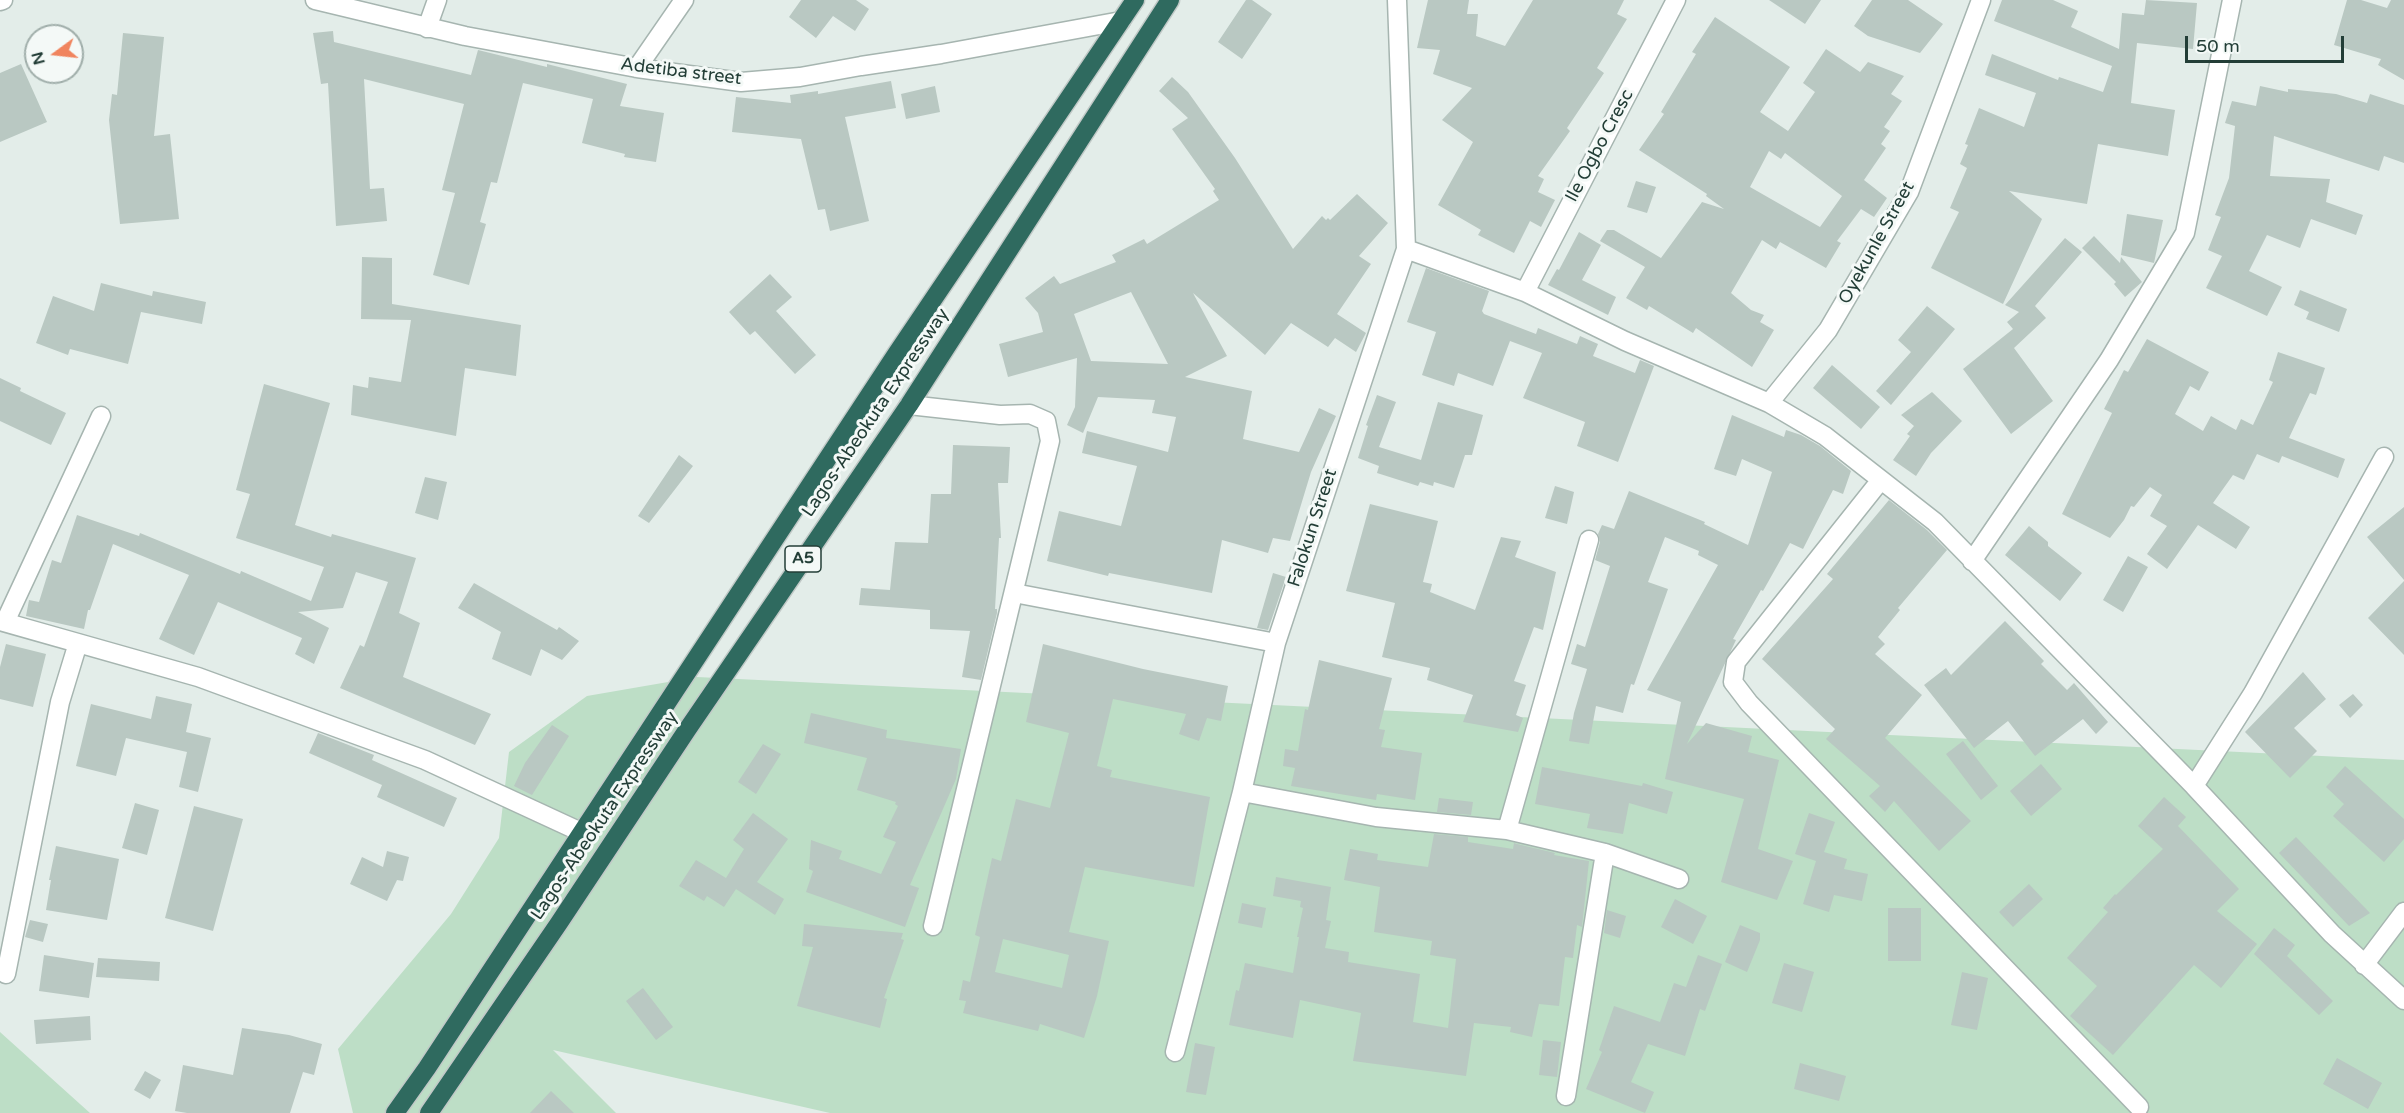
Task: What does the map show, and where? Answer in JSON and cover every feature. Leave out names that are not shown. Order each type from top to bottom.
[{"type":"highway","name":"Lagos-Abeokuta Expressway","points":[[395,1113],[583,832],[897,353],[1135,0]]},
{"type":"highway","name":"Lagos-Abeokuta Expressway","points":[[429,1113],[560,923],[687,730],[909,405],[1170,0]]},
{"type":"street","name":"Adetiba street","points":[[315,0],[427,28],[637,68],[741,82],[800,77],[1121,21]]},
{"type":"street","points":[[427,28],[437,0]]},
{"type":"street","points":[[637,68],[684,0]]},
{"type":"street","name":"Falokun Street","points":[[1175,1052],[1242,792],[1276,643],[1406,249],[1397,0]]},
{"type":"street","name":"Ile Ogbo Cresc","points":[[1525,291],[1676,0]]},
{"type":"street","name":"Oyekunle Street","points":[[1769,403],[1828,330],[1909,192],[1981,0]]},
{"type":"street","points":[[1972,561],[2109,360],[2185,233],[2232,0]]},
{"type":"street","points":[[1406,249],[1525,291],[1624,341],[1769,403],[1825,436],[1935,522],[2194,786],[2364,965],[2404,1000]]},
{"type":"street","points":[[909,405],[1000,415],[1030,414],[1046,421],[1050,441],[933,926]]},
{"type":"street","points":[[101,416],[2,621],[198,677],[425,760],[583,832]]},
{"type":"street","points":[[2194,786],[2253,693],[2384,457]]},
{"type":"street","points":[[1880,481],[1736,662],[1733,682],[1765,721],[2139,1107]]},
{"type":"street","points":[[1507,830],[1589,540]]},
{"type":"street","points":[[1014,593],[1276,643]]},
{"type":"street","points":[[6,974],[60,702],[78,643]]},
{"type":"street","points":[[1242,792],[1376,817],[1507,830],[1605,853],[1679,879]]},
{"type":"street","points":[[1566,1096],[1605,853]]},
{"type":"street","points":[[2364,965],[2404,912]]},
{"type":"green space","points":[[697,677],[2404,760],[2404,1113],[830,1113],[553,1050],[616,1113],[353,1113],[338,1049],[451,914],[499,838],[509,752],[587,696]]},
{"type":"green space","points":[[0,1032],[90,1113],[0,1113]]},
{"type":"building","points":[[801,0],[856,0],[869,9],[855,31],[833,16],[816,38],[789,17]]},
{"type":"building","points":[[1246,0],[1252,0],[1272,14],[1242,59],[1218,42]]},
{"type":"building","points":[[1428,0],[1469,0],[1467,14],[1478,14],[1476,36],[1505,46],[1533,0],[1624,0],[1617,14],[1627,19],[1597,68],[1604,73],[1567,128],[1570,131],[1538,176],[1544,179],[1538,192],[1555,200],[1541,227],[1530,221],[1514,253],[1478,235],[1481,230],[1438,205],[1473,142],[1442,120],[1472,88],[1433,74],[1440,50],[1417,48]]},
{"type":"building","points":[[1769,0],[1821,0],[1805,24]]},
{"type":"building","points":[[1872,0],[1908,0],[1943,24],[1920,53],[1868,36],[1854,26]]},
{"type":"building","points":[[2002,0],[2053,0],[2078,11],[2071,27],[2119,49],[2122,13],[2144,15],[2146,0],[2197,3],[2193,49],[2137,43],[2131,103],[2175,110],[2168,156],[2098,144],[2087,204],[2009,191],[2042,219],[2003,304],[1931,268],[1959,212],[1950,208],[1967,168],[1960,164],[1979,108],[2024,127],[2036,93],[1985,75],[1992,54],[2058,80],[2059,77],[2103,92],[2112,66],[1994,21]]},
{"type":"building","points":[[2347,0],[2361,0],[2387,8],[2391,0],[2404,0],[2404,80],[2378,65],[2381,59],[2334,45]]},
{"type":"building","points":[[1715,17],[1790,67],[1760,112],[1788,131],[1815,92],[1803,83],[1826,49],[1860,72],[1868,62],[1904,76],[1891,94],[1902,101],[1884,127],[1890,131],[1881,144],[1886,148],[1864,180],[1887,198],[1874,217],[1861,209],[1837,241],[1841,243],[1826,268],[1780,242],[1776,249],[1762,240],[1731,293],[1751,310],[1764,315],[1760,322],[1774,330],[1752,367],[1696,328],[1693,333],[1649,306],[1647,310],[1626,298],[1645,267],[1600,241],[1607,230],[1614,230],[1661,258],[1702,202],[1724,209],[1706,196],[1707,194],[1639,150],[1664,114],[1661,112],[1696,54],[1692,52]],"holes":[[[1769,151],[1781,159],[1785,153],[1842,196],[1820,227],[1750,187]]]},
{"type":"building","points":[[333,31],[334,42],[471,75],[478,50],[627,84],[620,106],[664,113],[656,162],[624,157],[625,154],[582,143],[593,99],[523,83],[497,183],[491,182],[480,222],[486,224],[469,285],[433,275],[455,193],[442,190],[464,104],[364,79],[370,189],[384,188],[387,221],[336,226],[328,83],[321,84],[313,33]]},
{"type":"building","points":[[123,33],[164,37],[154,136],[170,134],[179,219],[120,224],[109,120],[112,94],[117,95]]},
{"type":"building","points":[[21,64],[24,71],[24,84],[30,84],[47,122],[0,142],[0,73]]},
{"type":"building","points":[[1172,77],[1188,92],[1235,158],[1293,249],[1322,216],[1330,220],[1357,194],[1388,223],[1359,256],[1371,264],[1337,314],[1366,333],[1356,352],[1335,338],[1328,347],[1291,323],[1265,355],[1193,293],[1227,356],[1185,377],[1252,391],[1243,439],[1299,452],[1319,408],[1336,416],[1311,472],[1290,541],[1273,538],[1268,553],[1222,540],[1212,593],[1109,573],[1108,576],[1047,561],[1059,511],[1121,526],[1137,466],[1082,453],[1087,431],[1168,452],[1176,417],[1152,413],[1155,400],[1098,397],[1083,433],[1067,425],[1075,407],[1077,358],[1008,377],[999,344],[1043,332],[1038,313],[1025,298],[1054,276],[1060,284],[1116,262],[1112,255],[1144,239],[1147,244],[1219,200],[1213,191],[1215,189],[1172,129],[1188,118],[1159,91]],"holes":[[[1131,292],[1168,364],[1091,361],[1074,314]]]},
{"type":"building","points":[[891,81],[896,108],[845,117],[869,221],[830,231],[825,209],[818,210],[801,139],[732,132],[736,97],[791,103],[790,95],[818,91],[818,94]]},
{"type":"building","points":[[935,86],[940,112],[906,119],[901,94]]},
{"type":"building","points":[[2260,86],[2288,92],[2288,89],[2336,94],[2367,103],[2370,94],[2404,105],[2404,163],[2384,156],[2379,171],[2274,136],[2270,176],[2330,179],[2326,202],[2363,215],[2356,235],[2311,219],[2300,248],[2267,235],[2249,271],[2282,287],[2267,316],[2206,288],[2222,256],[2208,250],[2221,217],[2215,215],[2229,178],[2235,126],[2225,123],[2232,101],[2256,106]]},
{"type":"building","points":[[1636,181],[1656,187],[1647,213],[1627,207]]},
{"type":"building","points":[[2127,214],[2163,220],[2154,263],[2121,255]]},
{"type":"building","points":[[1579,232],[1601,245],[1582,280],[1616,297],[1608,315],[1548,285],[1557,269],[1559,270]]},
{"type":"building","points":[[2094,236],[2120,263],[2121,257],[2142,282],[2125,297],[2114,284],[2116,282],[2082,248]]},
{"type":"building","points":[[2065,238],[2082,252],[2035,306],[2046,318],[2014,348],[2053,401],[2011,434],[1963,369],[2013,329],[2007,322],[2019,312],[2005,305]]},
{"type":"building","points":[[362,257],[392,258],[392,304],[521,325],[516,376],[465,368],[456,436],[351,415],[353,385],[368,388],[369,377],[401,382],[411,320],[361,319]]},
{"type":"building","points":[[1426,268],[1489,291],[1482,311],[1484,314],[1536,334],[1538,328],[1577,344],[1580,336],[1598,344],[1593,356],[1635,373],[1640,360],[1654,366],[1618,462],[1577,446],[1585,422],[1523,398],[1542,353],[1510,341],[1493,386],[1458,373],[1454,386],[1422,375],[1436,332],[1407,322]]},
{"type":"building","points":[[770,274],[792,297],[776,311],[816,355],[795,374],[755,331],[750,335],[729,312]]},
{"type":"building","points":[[101,283],[152,296],[153,291],[206,302],[202,324],[141,312],[128,364],[70,349],[68,355],[36,343],[53,296],[94,311]]},
{"type":"building","points":[[2300,290],[2347,309],[2339,332],[2306,319],[2309,312],[2294,305]]},
{"type":"building","points":[[1927,306],[1955,329],[1891,405],[1876,391],[1911,352],[1898,340]]},
{"type":"building","points":[[2147,339],[2209,372],[2199,391],[2190,386],[2175,414],[2203,431],[2211,416],[2236,430],[2241,419],[2253,425],[2273,382],[2269,380],[2278,352],[2325,368],[2316,395],[2310,393],[2289,438],[2345,459],[2338,478],[2282,456],[2279,463],[2257,454],[2244,480],[2233,475],[2213,503],[2250,527],[2236,549],[2198,525],[2167,569],[2147,554],[2167,526],[2150,516],[2162,495],[2150,487],[2134,507],[2131,506],[2124,520],[2110,538],[2062,514],[2112,413],[2104,409],[2124,370],[2128,372]]},
{"type":"building","points":[[1832,365],[1880,407],[1861,429],[1813,388]]},
{"type":"building","points":[[0,378],[21,388],[20,391],[66,413],[51,445],[0,421]]},
{"type":"building","points":[[264,384],[330,403],[295,525],[331,537],[332,534],[416,558],[399,613],[420,623],[403,677],[491,714],[475,745],[340,688],[360,645],[364,647],[388,582],[356,572],[343,608],[298,612],[329,628],[314,664],[295,654],[302,638],[218,602],[194,655],[159,639],[189,575],[113,544],[90,610],[88,610],[84,629],[26,616],[29,600],[39,602],[52,560],[61,563],[77,515],[139,536],[140,533],[240,574],[241,571],[311,601],[324,567],[236,538],[250,494],[236,490]]},
{"type":"building","points":[[1932,392],[1962,421],[1931,453],[1916,476],[1893,460],[1910,436],[1907,434],[1914,426],[1901,415]]},
{"type":"building","points":[[1377,395],[1396,402],[1379,447],[1421,460],[1438,402],[1483,415],[1472,455],[1465,455],[1454,488],[1434,482],[1433,486],[1420,482],[1418,486],[1377,473],[1379,466],[1358,458],[1368,426],[1366,425]]},
{"type":"building","points":[[1732,415],[1784,437],[1786,430],[1801,435],[1820,446],[1851,471],[1843,494],[1833,490],[1803,549],[1790,543],[1763,591],[1761,590],[1733,639],[1736,640],[1687,744],[1706,723],[1752,736],[1748,752],[1779,760],[1758,849],[1793,861],[1777,900],[1721,882],[1744,799],[1665,779],[1681,702],[1647,690],[1718,565],[1698,555],[1699,551],[1665,537],[1648,582],[1668,589],[1634,685],[1631,684],[1623,713],[1596,706],[1589,744],[1569,741],[1574,713],[1587,669],[1571,664],[1577,644],[1585,647],[1610,566],[1595,560],[1600,542],[1598,534],[1602,525],[1614,529],[1629,491],[1705,522],[1704,524],[1748,545],[1772,472],[1742,459],[1736,476],[1714,469]]},
{"type":"building","points":[[953,445],[1010,447],[1008,483],[998,483],[1001,538],[999,538],[995,609],[997,613],[981,680],[962,677],[970,631],[930,629],[930,610],[859,605],[861,588],[890,590],[895,542],[928,543],[931,494],[951,494]]},
{"type":"building","points":[[679,455],[693,466],[649,523],[638,516]]},
{"type":"building","points":[[425,477],[447,482],[438,520],[415,513]]},
{"type":"building","points":[[1555,486],[1574,492],[1567,524],[1545,518]]},
{"type":"building","points":[[1889,500],[1927,530],[1947,550],[1898,608],[1900,610],[1878,637],[1885,644],[1875,654],[1922,695],[1885,738],[1971,821],[1939,851],[1894,801],[1885,812],[1869,796],[1880,786],[1826,739],[1835,729],[1762,659],[1833,579],[1827,574]]},
{"type":"building","points":[[1370,504],[1438,521],[1423,582],[1432,584],[1430,592],[1475,610],[1501,537],[1521,541],[1515,557],[1556,572],[1543,630],[1534,627],[1514,681],[1526,685],[1516,715],[1523,718],[1518,732],[1463,722],[1473,695],[1427,680],[1430,668],[1382,657],[1395,603],[1346,591]]},
{"type":"building","points":[[2404,507],[2404,580],[2367,537]]},
{"type":"building","points":[[2029,526],[2048,542],[2048,546],[2082,573],[2060,601],[2005,555]]},
{"type":"building","points":[[2128,556],[2148,567],[2123,612],[2103,600]]},
{"type":"building","points":[[1273,573],[1286,577],[1268,630],[1257,628]]},
{"type":"building","points":[[2404,581],[2404,655],[2368,618]]},
{"type":"building","points":[[474,583],[557,630],[559,627],[579,641],[562,660],[541,649],[531,676],[492,659],[501,632],[458,608]]},
{"type":"building","points":[[2005,621],[2044,661],[2041,664],[2067,690],[2074,683],[2108,722],[2096,734],[2083,719],[2035,756],[2008,721],[1974,748],[1924,685],[1946,668],[1951,675]]},
{"type":"building","points":[[6,644],[46,654],[33,707],[0,699],[0,667]]},
{"type":"building","points":[[1043,644],[1143,669],[1228,686],[1221,721],[1207,718],[1199,741],[1179,734],[1186,714],[1113,699],[1097,766],[1112,770],[1110,777],[1210,797],[1194,887],[1085,867],[1069,932],[1109,941],[1097,996],[1084,1038],[1040,1024],[1038,1031],[963,1013],[966,1001],[959,1000],[963,980],[970,982],[980,937],[975,935],[992,858],[1001,861],[1016,799],[1050,808],[1069,733],[1026,722]],"holes":[[[1003,939],[1069,955],[1062,988],[995,972]]]},
{"type":"building","points":[[1319,660],[1392,678],[1379,729],[1385,730],[1381,747],[1422,753],[1415,800],[1377,794],[1376,800],[1291,786],[1295,768],[1283,766],[1285,749],[1298,751],[1305,709],[1308,710]]},
{"type":"building","points":[[2303,672],[2326,699],[2294,728],[2317,751],[2290,778],[2245,732]]},
{"type":"building","points":[[2353,694],[2363,705],[2350,718],[2339,705]]},
{"type":"building","points":[[156,696],[192,704],[186,732],[211,738],[198,792],[179,787],[187,752],[126,738],[116,776],[76,766],[91,704],[151,719]]},
{"type":"building","points":[[811,713],[887,730],[886,738],[961,749],[956,779],[910,885],[919,888],[905,927],[806,892],[813,871],[809,869],[811,840],[842,851],[839,859],[881,874],[896,842],[883,837],[898,806],[896,802],[857,790],[867,758],[804,743]]},
{"type":"building","points":[[552,725],[569,736],[532,795],[514,786],[525,763]]},
{"type":"building","points":[[318,733],[374,755],[372,760],[457,798],[444,827],[377,797],[382,785],[309,753]]},
{"type":"building","points":[[1963,741],[1998,786],[1981,800],[1946,754]]},
{"type":"building","points":[[763,744],[781,754],[756,794],[738,782]]},
{"type":"building","points":[[2041,764],[2062,789],[2031,816],[2010,791]]},
{"type":"building","points":[[2345,766],[2404,819],[2404,839],[2384,862],[2333,816],[2344,804],[2326,787]]},
{"type":"building","points":[[1542,767],[1642,786],[1643,783],[1673,792],[1667,814],[1629,803],[1623,834],[1587,828],[1590,814],[1535,804]]},
{"type":"building","points":[[2164,797],[2186,817],[2178,826],[2239,889],[2217,911],[2257,944],[2221,988],[2194,965],[2113,1055],[2070,1016],[2097,986],[2067,958],[2108,912],[2103,908],[2115,894],[2163,849],[2138,826]]},
{"type":"building","points":[[1439,798],[1473,802],[1471,815],[1437,812]]},
{"type":"building","points":[[135,803],[159,810],[147,855],[122,848]]},
{"type":"building","points":[[194,806],[243,819],[213,931],[165,918]]},
{"type":"building","points":[[753,813],[788,839],[757,882],[784,899],[775,915],[736,889],[724,907],[707,896],[704,901],[679,886],[696,860],[726,878],[744,849],[733,840]]},
{"type":"building","points":[[1809,813],[1835,822],[1824,852],[1847,859],[1844,869],[1868,874],[1862,901],[1834,895],[1829,912],[1803,904],[1816,861],[1795,854]]},
{"type":"building","points":[[1434,834],[1468,837],[1468,842],[1513,849],[1514,843],[1555,853],[1554,855],[1589,861],[1582,927],[1577,925],[1573,958],[1565,957],[1559,1006],[1539,1004],[1532,1037],[1510,1032],[1511,1027],[1474,1023],[1466,1076],[1353,1061],[1361,1013],[1300,1000],[1293,1038],[1229,1025],[1236,990],[1239,991],[1245,963],[1293,973],[1303,908],[1300,907],[1301,901],[1273,896],[1276,877],[1331,887],[1326,920],[1331,921],[1325,948],[1349,952],[1348,962],[1420,974],[1413,1022],[1448,1028],[1456,959],[1430,955],[1432,941],[1374,932],[1380,887],[1344,880],[1350,849],[1378,854],[1377,860],[1428,867]]},
{"type":"building","points":[[2296,837],[2370,913],[2349,926],[2279,853]]},
{"type":"building","points":[[56,846],[119,859],[107,920],[46,910]]},
{"type":"building","points":[[387,851],[409,857],[403,881],[397,880],[387,901],[350,884],[362,857],[383,867]]},
{"type":"building","points":[[2029,884],[2043,899],[2013,927],[1999,912]]},
{"type":"building","points":[[1675,899],[1707,916],[1693,944],[1661,927]]},
{"type":"building","points":[[1242,903],[1266,908],[1262,928],[1238,923]]},
{"type":"building","points":[[1888,908],[1921,908],[1921,961],[1888,961]]},
{"type":"building","points":[[1607,910],[1626,916],[1620,938],[1604,933]]},
{"type":"building","points":[[30,920],[48,924],[43,942],[25,937]]},
{"type":"building","points":[[804,924],[903,933],[901,939],[904,940],[884,998],[887,999],[880,1028],[797,1006],[813,947],[802,946]]},
{"type":"building","points":[[1740,925],[1760,933],[1760,940],[1747,972],[1725,962]]},
{"type":"building","points":[[2274,928],[2295,945],[2287,956],[2333,1001],[2319,1015],[2254,954]]},
{"type":"building","points":[[44,955],[94,963],[89,998],[39,991]]},
{"type":"building","points":[[1698,955],[1722,964],[1705,1011],[1700,1009],[1685,1056],[1648,1044],[1631,1082],[1654,1092],[1645,1113],[1586,1089],[1602,1052],[1599,1050],[1614,1006],[1660,1022],[1674,983],[1686,987]]},
{"type":"building","points":[[98,958],[160,962],[159,981],[96,977]]},
{"type":"building","points":[[1784,963],[1814,972],[1802,1012],[1772,1003]]},
{"type":"building","points":[[1962,972],[1988,978],[1977,1030],[1951,1025]]},
{"type":"building","points":[[643,988],[673,1027],[656,1040],[626,1001]]},
{"type":"building","points":[[90,1016],[91,1040],[36,1044],[34,1020]]},
{"type":"building","points":[[242,1028],[289,1035],[322,1044],[314,1075],[303,1072],[290,1113],[175,1111],[183,1065],[233,1075]]},
{"type":"building","points":[[1543,1040],[1561,1042],[1557,1077],[1539,1075]]},
{"type":"building","points":[[1195,1043],[1215,1047],[1206,1095],[1186,1092]]},
{"type":"building","points":[[2337,1058],[2382,1083],[2368,1109],[2323,1084]]},
{"type":"building","points":[[1800,1063],[1846,1076],[1839,1101],[1794,1089]]},
{"type":"building","points":[[145,1071],[161,1080],[150,1099],[134,1090]]},
{"type":"building","points":[[551,1091],[574,1113],[530,1113]]}]
